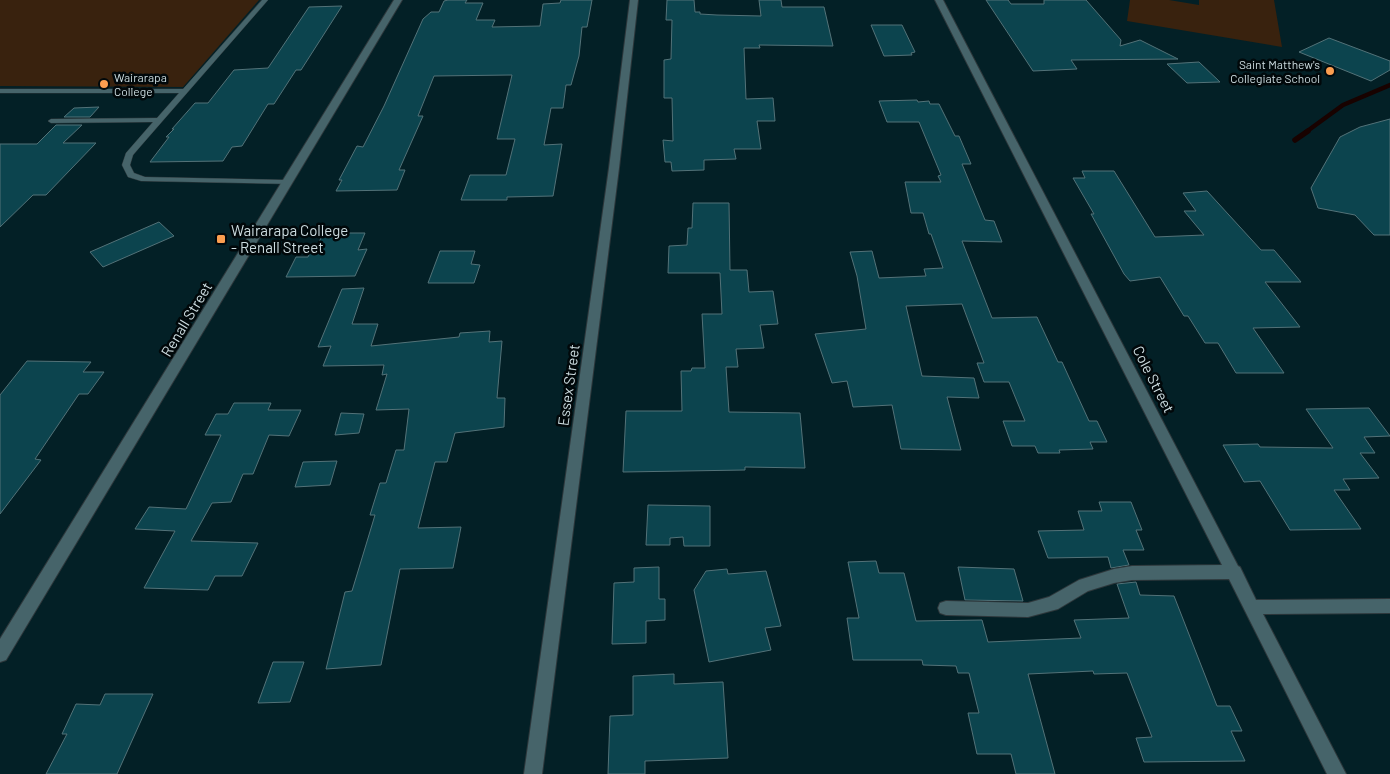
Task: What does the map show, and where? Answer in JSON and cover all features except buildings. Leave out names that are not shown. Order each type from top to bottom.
[{"type":"street","name":"Renall Street","points":[[0,654],[398,0]]},
{"type":"street","name":"Essex Street","points":[[533,774],[614,168],[634,0]]},
{"type":"street","name":"Cole Street","points":[[939,0],[1337,774]]},
{"type":"street","points":[[946,608],[1028,610],[1052,604],[1084,585],[1114,576],[1132,573],[1234,572]]},
{"type":"street","points":[[1253,608],[1390,606]]},
{"type":"lane","points":[[265,0],[159,120],[127,160],[127,170],[131,175],[150,180],[287,182]]},
{"type":"lane","points":[[0,91],[185,92]]},
{"type":"lane","points":[[51,121],[159,120]]},
{"type":"shaded area","points":[[0,0],[259,0],[183,87],[0,86]]},
{"type":"shaded area","points":[[1130,0],[1169,0],[1199,5],[1199,0],[1274,0],[1282,47],[1127,21]]},
{"type":"waterway","points":[[1306,132],[1343,105],[1390,85]]},
{"type":"waterway","points":[[1295,140],[1308,131]]},
{"type":"place","name":"Saint Matthew's Collegiate School","points":[[1330,71]]},
{"type":"place","name":"Wairarapa College","points":[[104,84]]},
{"type":"place","name":"Wairarapa College - Renall Street","points":[[221,239]]}]
